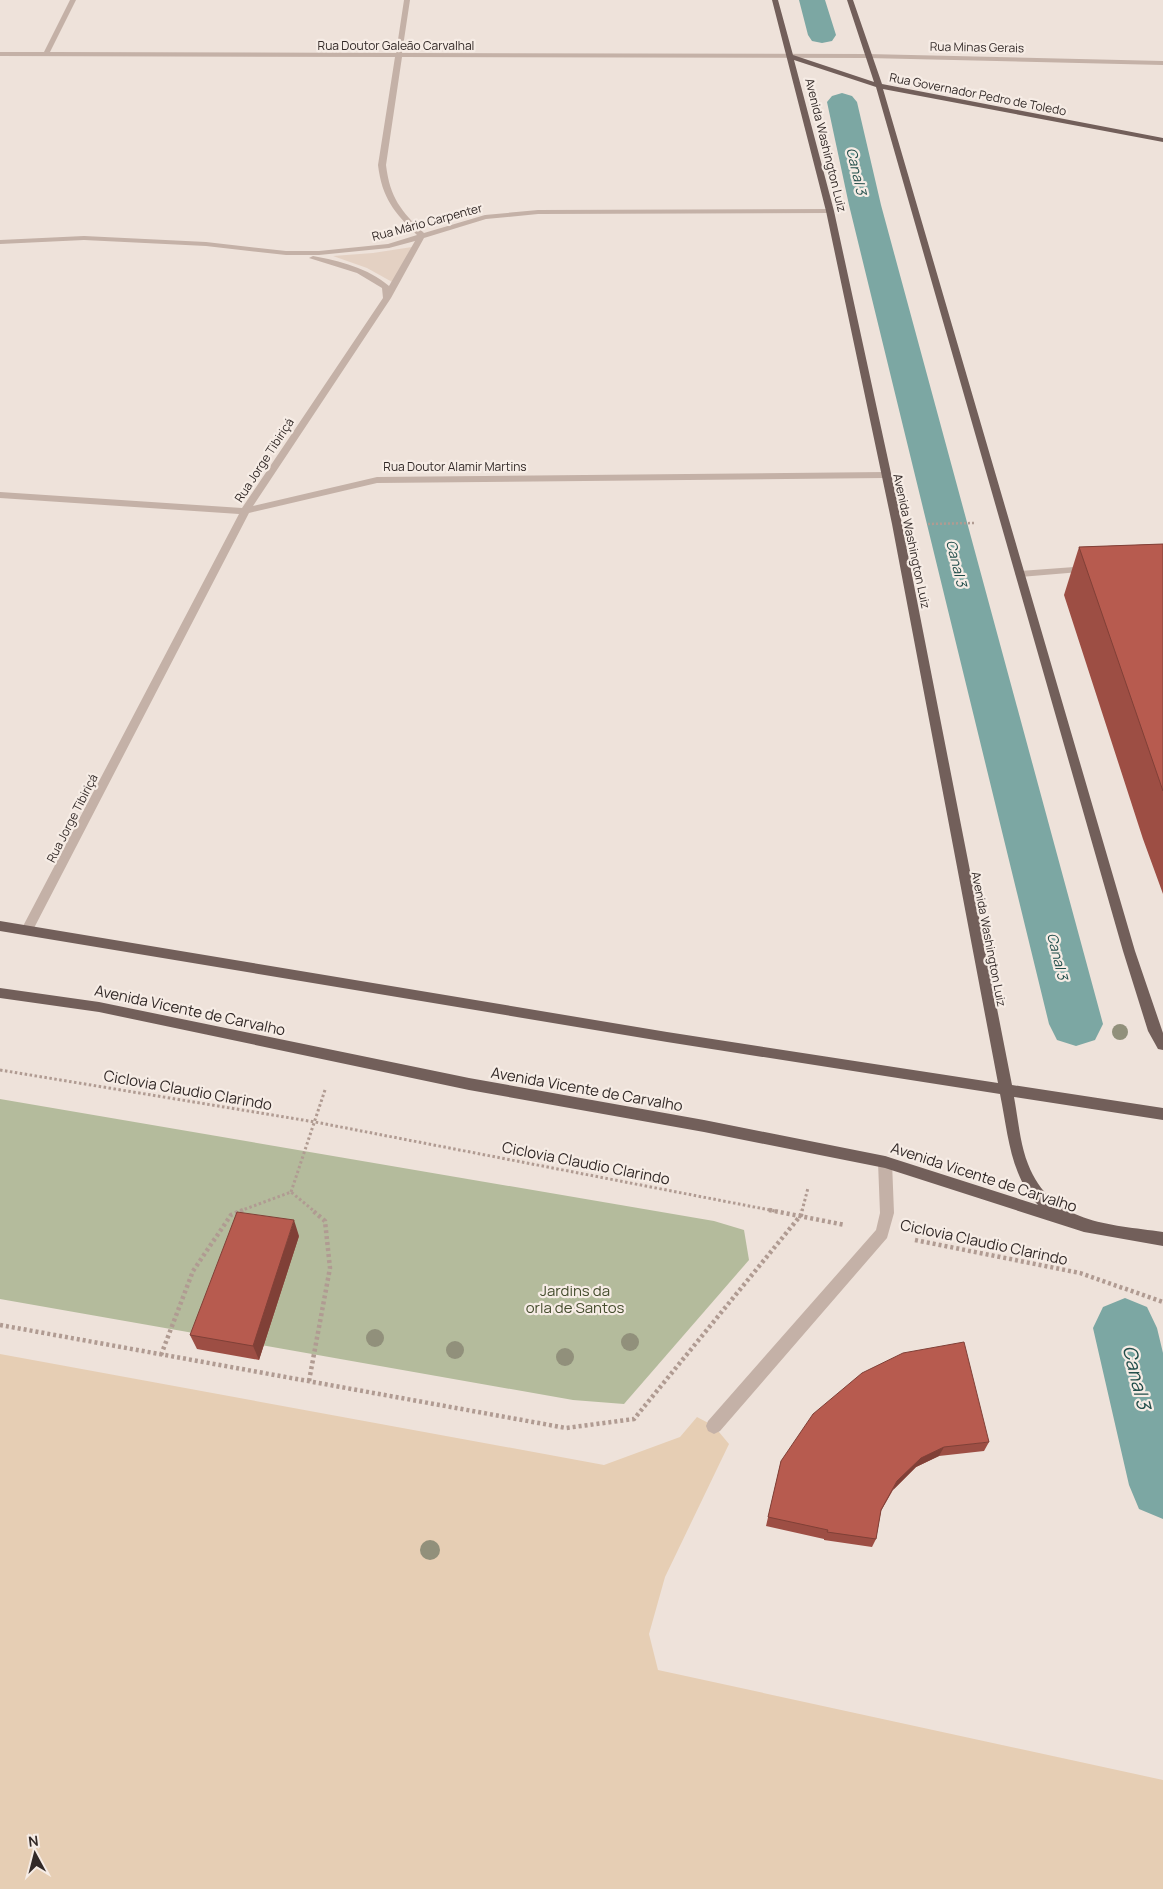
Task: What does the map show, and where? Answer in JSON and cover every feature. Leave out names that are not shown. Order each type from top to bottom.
[{"type":"main road","name":"Avenida Washington Luiz","points":[[775,0],[792,57],[830,211],[897,524],[1020,1162],[1033,1191],[1055,1211],[1084,1226]]},
{"type":"main road","points":[[850,0],[879,86],[1130,950],[1156,1031],[1163,1044]]},
{"type":"main road","name":"Rua Governador Pedro de Toledo","points":[[792,57],[879,86],[1163,140]]},
{"type":"main road","points":[[0,926],[1005,1091],[1163,1114]]},
{"type":"main road","name":"Avenida Vicente de Carvalho","points":[[0,993],[99,1007],[469,1084],[704,1126],[885,1162],[1084,1226],[1163,1240]]},
{"type":"street","points":[[46,54],[73,0]]},
{"type":"street","points":[[407,0],[382,165],[387,195],[394,206],[422,235]]},
{"type":"street","name":"Rua Doutor Galeão Carvalhal","points":[[0,54],[792,57]]},
{"type":"street","name":"Rua Minas Gerais","points":[[792,57],[868,56],[1163,63]]},
{"type":"street","name":"Rua Mário Carpenter","points":[[0,242],[93,238],[206,244],[286,252],[336,252],[389,246],[485,217],[538,212],[830,211]]},
{"type":"street","name":"Rua Jorge Tibiriçá","points":[[27,930],[245,510],[386,298],[422,235]]},
{"type":"street","points":[[286,252],[322,259],[359,270],[375,278],[386,287],[386,298]]},
{"type":"street","name":"Rua Doutor Alamir Martins","points":[[0,495],[245,510],[377,480],[885,475]]},
{"type":"street","points":[[1020,574],[1096,568]]},
{"type":"street","points":[[714,1426],[882,1233],[887,1212],[885,1162]]},
{"type":"path","points":[[897,524],[1005,522]]},
{"type":"path","name":"Ciclovia Claudio Clarindo","points":[[0,1070],[314,1122],[801,1215],[1080,1273],[1163,1302]]},
{"type":"path","points":[[291,1192],[325,1090]]},
{"type":"path","points":[[0,1325],[566,1428],[634,1419],[801,1215],[808,1188]]},
{"type":"path","points":[[161,1354],[193,1271],[231,1215],[291,1192]]},
{"type":"path","points":[[291,1192],[325,1221],[330,1268],[309,1381]]},
{"type":"green space","name":"Jardins da orla de Santos","points":[[0,1099],[714,1221],[744,1230],[749,1260],[624,1404],[573,1400],[0,1299]]},
{"type":"sand","points":[[0,1354],[604,1465],[680,1437],[697,1417],[714,1426],[729,1444],[665,1577],[649,1634],[658,1670],[1163,1780],[1163,1889],[0,1889]]},
{"type":"shaded area","points":[[412,247],[394,283],[367,268],[333,256],[373,253]]},
{"type":"building","points":[[1163,544],[1163,791],[1079,547]]},
{"type":"building","points":[[237,1212],[294,1220],[253,1346],[190,1335]]},
{"type":"building","points":[[964,1342],[989,1442],[944,1447],[921,1458],[897,1481],[881,1510],[876,1539],[827,1532],[828,1530],[768,1517],[781,1461],[813,1414],[862,1373],[903,1353]]},
{"type":"waterway","name":"Canal 3","points":[[812,0],[822,35]]},
{"type":"waterway","name":"Canal 3","points":[[842,102],[865,205],[1076,1024]]},
{"type":"waterway","name":"Canal 3","points":[[1125,1328],[1163,1485]]}]
